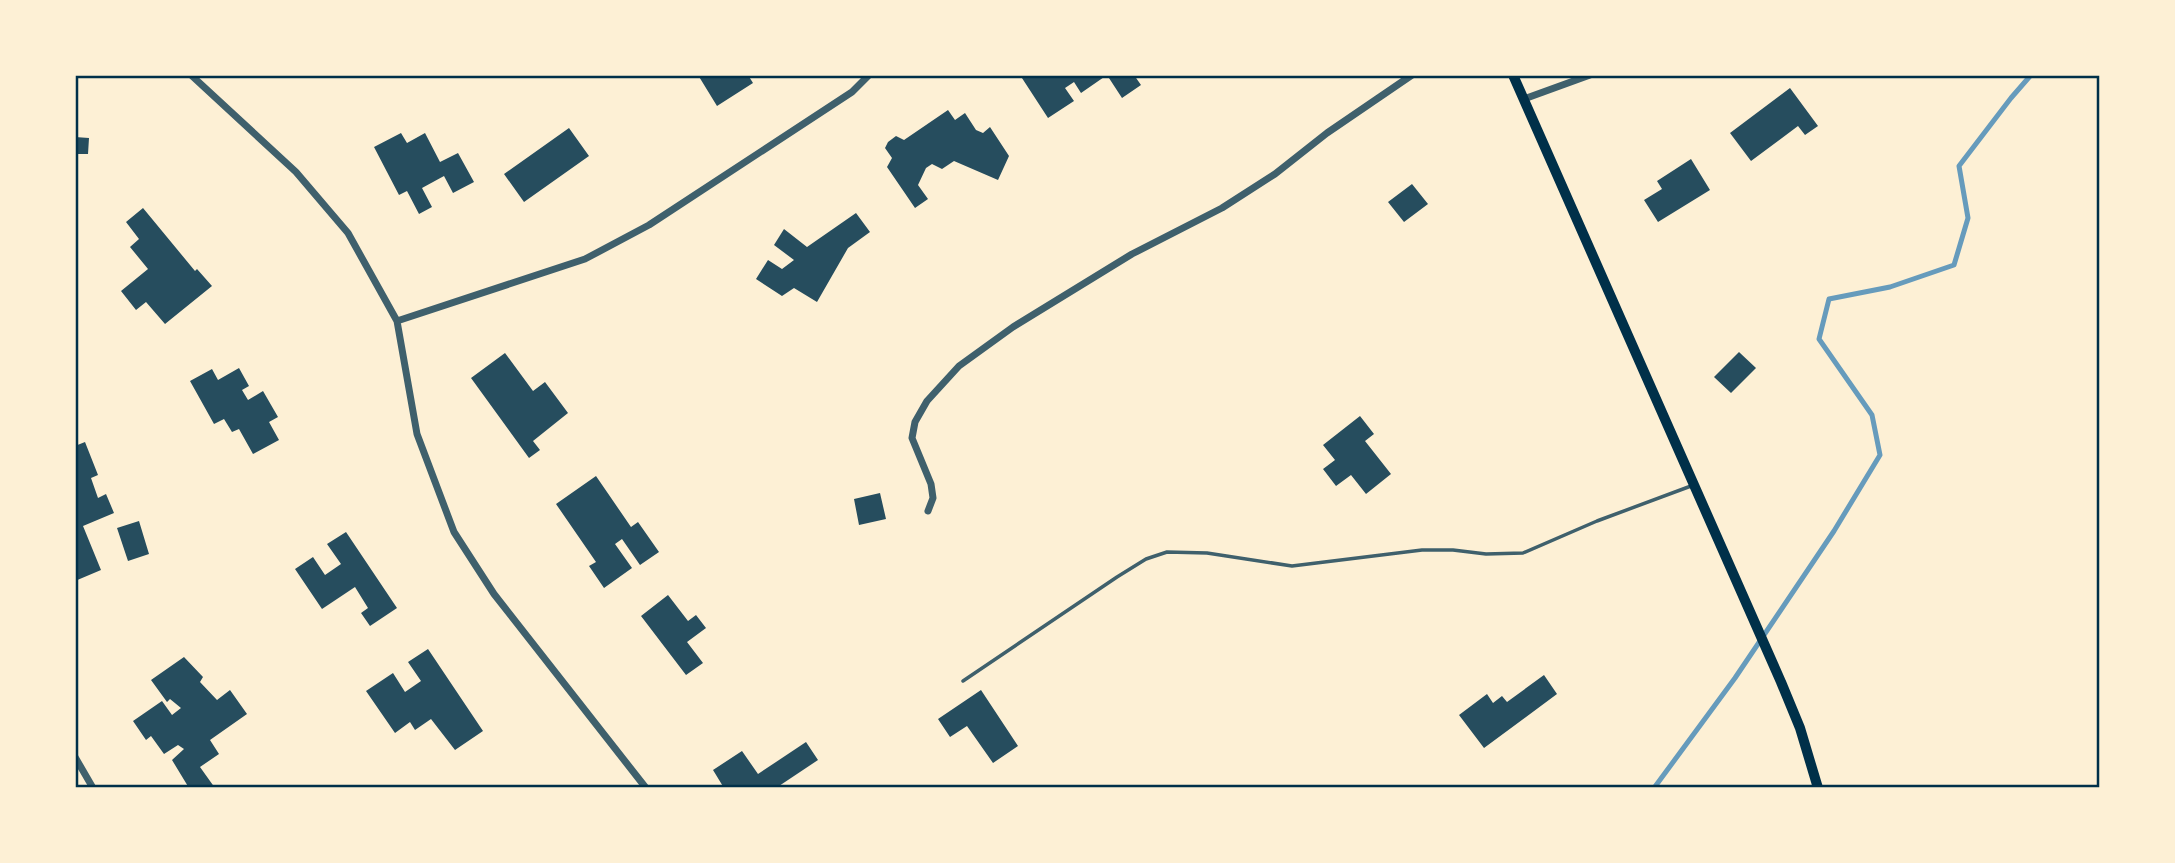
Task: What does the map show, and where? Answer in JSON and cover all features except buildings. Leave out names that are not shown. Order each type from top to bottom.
[{"type":"main road","points":[[1513,75],[1781,682],[1800,728],[1818,788]]},
{"type":"street","points":[[191,75],[296,172],[348,233],[397,321],[417,433],[454,532],[494,594],[646,788]]},
{"type":"street","points":[[397,321],[586,260],[660,217],[852,92],[870,75]]},
{"type":"street","points":[[928,511],[933,498],[931,484],[912,438],[915,422],[927,401],[959,366],[1013,327],[1132,254],[1222,208],[1265,181],[1327,133],[1412,75]]},
{"type":"street","points":[[1524,99],[1590,75]]},
{"type":"street","points":[[75,757],[93,788]]},
{"type":"lane","points":[[963,681],[1117,577],[1146,559],[1167,552],[1207,553],[1292,566],[1422,550],[1523,553],[1597,521],[1693,485]]},
{"type":"waterway","points":[[1654,788],[1735,678],[1834,531],[1880,455],[1872,415],[1819,339],[1829,299],[1890,287],[1954,265],[1968,218],[1959,166],[2031,75]]}]
